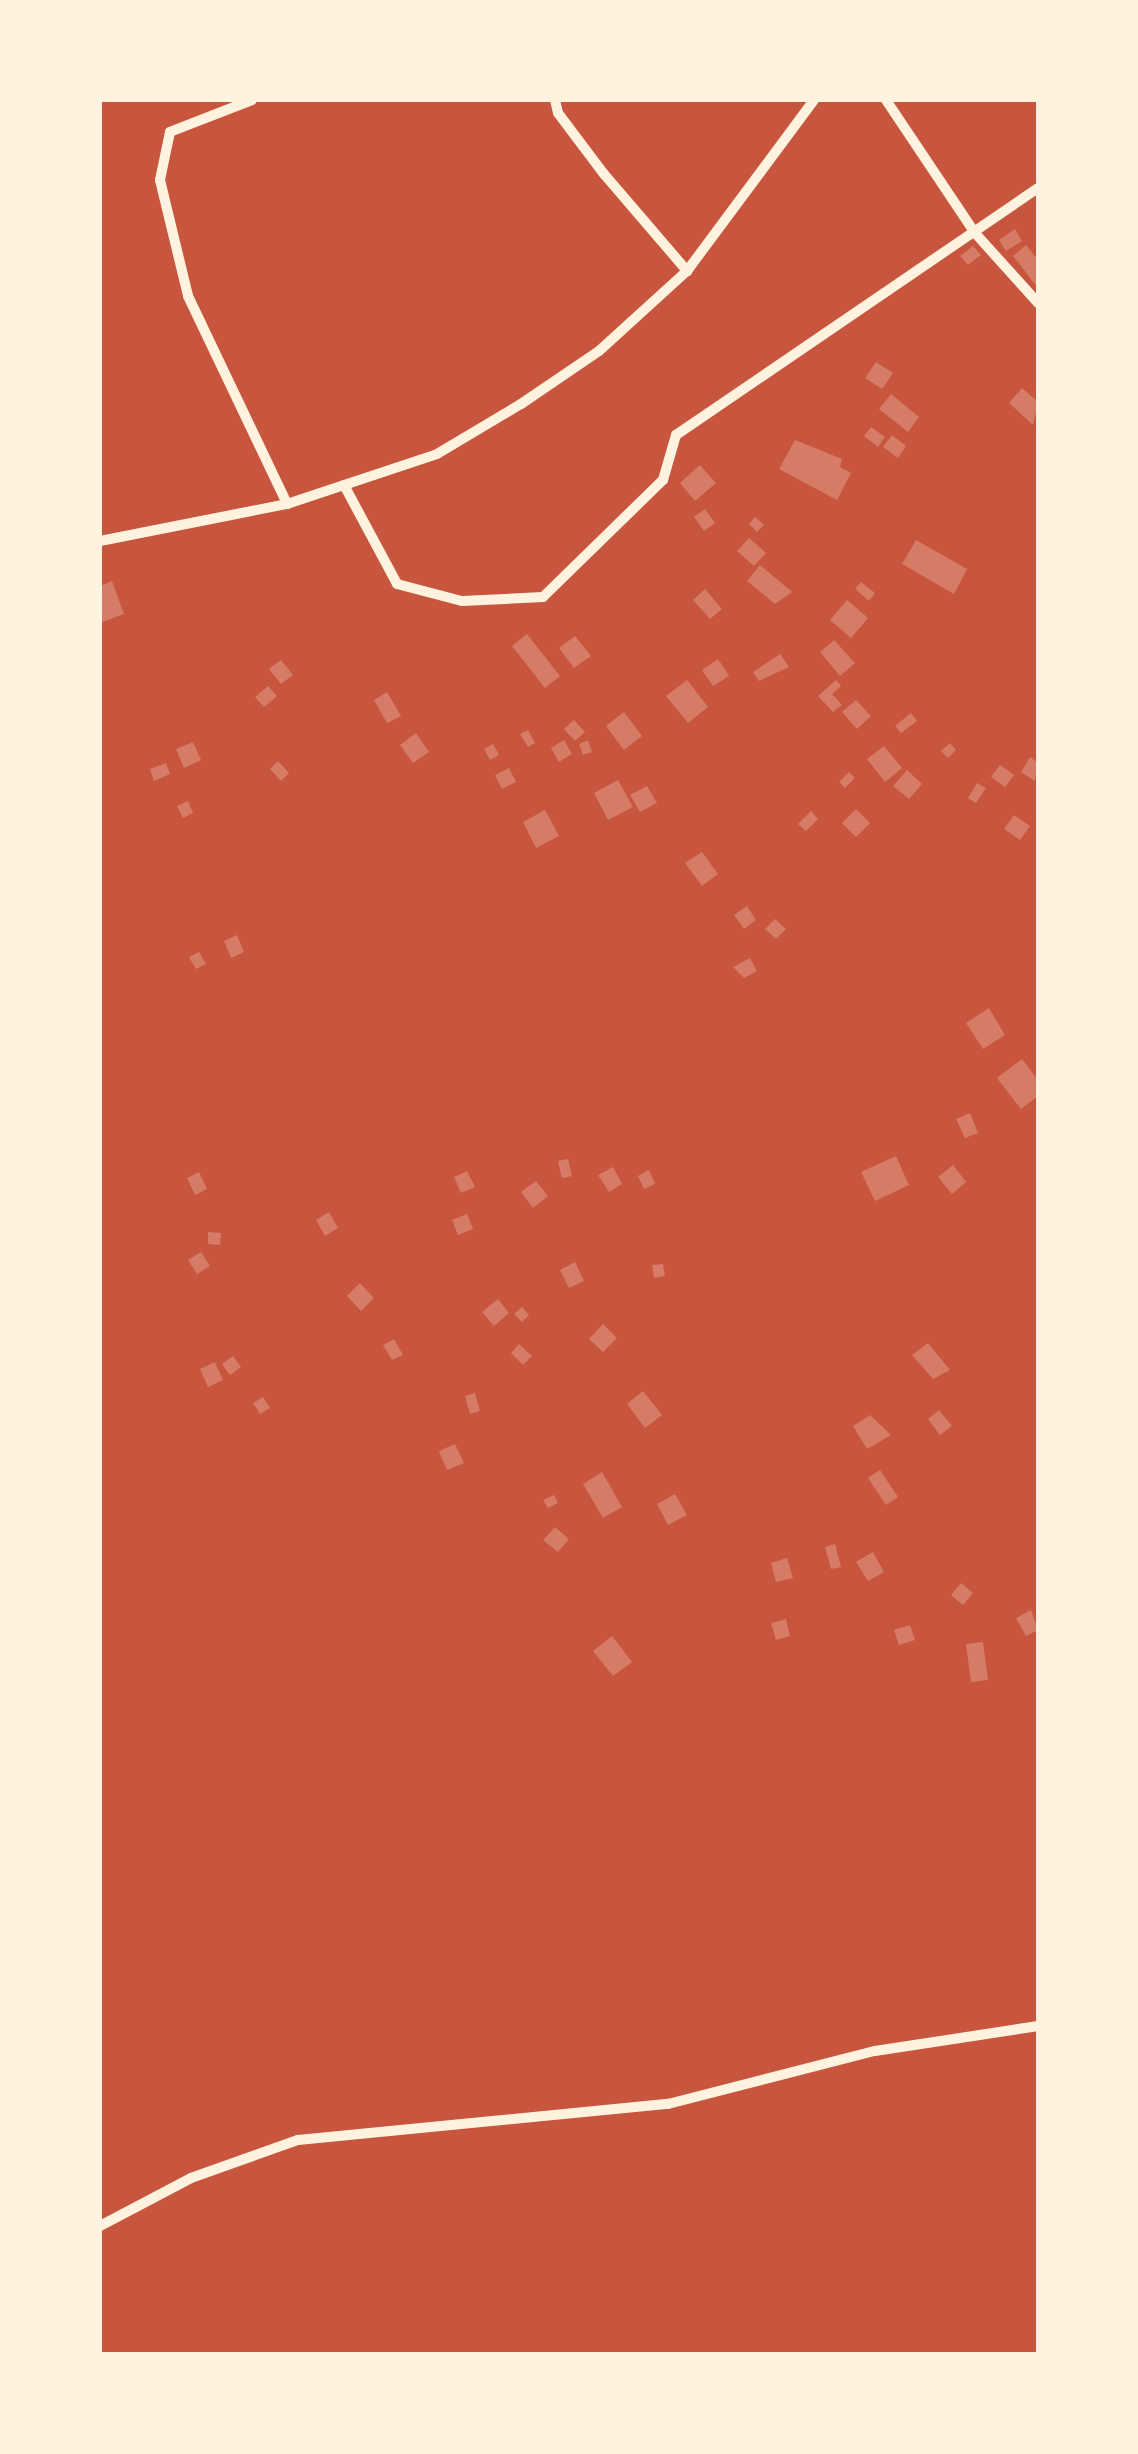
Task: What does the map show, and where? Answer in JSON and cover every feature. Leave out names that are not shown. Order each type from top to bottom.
[{"type":"street","points":[[252,100],[170,132],[160,180],[188,296],[287,504]]},
{"type":"street","points":[[555,100],[558,113],[604,174],[687,271]]},
{"type":"street","points":[[100,541],[287,504],[436,454],[521,404],[599,351],[687,271],[814,100]]},
{"type":"street","points":[[886,100],[975,233],[1038,303]]},
{"type":"street","points":[[344,484],[397,584],[462,601],[543,597],[663,480],[676,435],[1038,188]]},
{"type":"street","points":[[100,2226],[191,2178],[298,2140],[668,2104],[875,2051],[1038,2026]]},
{"type":"building","points":[[1015,229],[1022,241],[1006,251],[999,240]]},
{"type":"building","points":[[1026,245],[1038,260],[1038,288],[1013,256]]},
{"type":"building","points":[[973,246],[981,255],[968,265],[960,256]]},
{"type":"building","points":[[876,362],[893,373],[882,389],[865,378]]},
{"type":"building","points":[[1022,388],[1038,402],[1033,425],[1009,403]]},
{"type":"building","points":[[891,394],[919,417],[908,432],[879,409]]},
{"type":"building","points":[[871,427],[885,437],[878,447],[864,436]]},
{"type":"building","points":[[892,435],[906,446],[898,458],[883,447]]},
{"type":"building","points":[[795,440],[842,459],[840,467],[851,473],[837,500],[779,469]]},
{"type":"building","points":[[700,465],[716,483],[695,501],[680,483]]},
{"type":"building","points":[[705,509],[715,523],[704,531],[694,517]]},
{"type":"building","points":[[755,517],[764,525],[757,532],[749,524]]},
{"type":"building","points":[[749,538],[766,553],[754,566],[737,551]]},
{"type":"building","points":[[916,540],[967,569],[954,594],[902,564]]},
{"type":"building","points":[[760,565],[792,592],[775,604],[747,581]]},
{"type":"building","points":[[112,581],[124,614],[100,623],[100,586]]},
{"type":"building","points":[[861,582],[875,593],[869,601],[855,589]]},
{"type":"building","points":[[705,589],[722,609],[710,619],[693,600]]},
{"type":"building","points":[[847,600],[868,618],[851,638],[830,620]]},
{"type":"building","points":[[527,634],[560,676],[545,688],[512,646]]},
{"type":"building","points":[[575,636],[591,656],[574,668],[559,648]]},
{"type":"building","points":[[834,640],[855,663],[840,676],[820,652]]},
{"type":"building","points":[[780,654],[789,667],[759,681],[753,672]]},
{"type":"building","points":[[718,659],[729,676],[713,686],[702,670]]},
{"type":"building","points":[[281,660],[293,675],[281,684],[269,669]]},
{"type":"building","points":[[687,680],[708,707],[688,723],[666,696]]},
{"type":"building","points":[[836,680],[841,686],[832,694],[842,705],[833,712],[818,696]]},
{"type":"building","points":[[268,686],[277,696],[264,707],[255,697]]},
{"type":"building","points":[[387,692],[401,716],[387,723],[374,700]]},
{"type":"building","points":[[856,700],[871,716],[857,729],[842,712]]},
{"type":"building","points":[[624,712],[642,736],[624,750],[606,726]]},
{"type":"building","points":[[911,713],[917,721],[901,733],[895,726]]},
{"type":"building","points":[[574,720],[585,732],[575,741],[564,729]]},
{"type":"building","points":[[528,730],[535,743],[528,747],[520,734]]},
{"type":"building","points":[[416,733],[429,752],[413,763],[400,745]]},
{"type":"building","points":[[564,740],[572,754],[559,762],[551,748]]},
{"type":"building","points":[[588,740],[592,752],[583,755],[579,744]]},
{"type":"building","points":[[193,742],[201,760],[184,768],[176,749]]},
{"type":"building","points":[[950,743],[956,750],[948,758],[941,751]]},
{"type":"building","points":[[493,744],[499,755],[490,760],[484,749]]},
{"type":"building","points":[[884,746],[902,768],[885,782],[867,759]]},
{"type":"building","points":[[1030,757],[1038,763],[1035,781],[1021,772]]},
{"type":"building","points":[[278,761],[289,773],[281,781],[270,769]]},
{"type":"building","points":[[166,763],[170,774],[154,781],[150,769]]},
{"type":"building","points":[[1000,765],[1014,775],[1005,787],[991,777]]},
{"type":"building","points":[[509,768],[516,782],[502,789],[495,775]]},
{"type":"building","points":[[907,770],[922,784],[909,799],[893,786]]},
{"type":"building","points":[[849,772],[855,778],[845,788],[839,782]]},
{"type":"building","points":[[618,780],[633,807],[608,820],[594,793]]},
{"type":"building","points":[[977,783],[986,788],[976,803],[968,798]]},
{"type":"building","points":[[647,786],[657,803],[640,812],[630,795]]},
{"type":"building","points":[[188,801],[193,813],[183,818],[177,806]]},
{"type":"building","points":[[856,809],[870,823],[856,837],[842,823]]},
{"type":"building","points":[[545,810],[559,836],[536,848],[523,822]]},
{"type":"building","points":[[811,811],[818,819],[806,831],[798,824]]},
{"type":"building","points":[[1014,815],[1030,826],[1020,840],[1004,829]]},
{"type":"building","points":[[702,852],[718,874],[702,886],[685,863]]},
{"type":"building","points":[[747,906],[756,920],[744,929],[734,915]]},
{"type":"building","points":[[775,919],[786,929],[776,939],[765,929]]},
{"type":"building","points":[[237,935],[244,952],[231,958],[224,941]]},
{"type":"building","points":[[199,952],[206,964],[196,969],[189,957]]},
{"type":"building","points":[[750,958],[757,971],[744,978],[733,967]]},
{"type":"building","points":[[989,1008],[1005,1035],[983,1049],[966,1023]]},
{"type":"building","points":[[1022,1059],[1038,1080],[1038,1096],[1021,1109],[997,1078]]},
{"type":"building","points":[[970,1113],[978,1133],[965,1138],[956,1119]]},
{"type":"building","points":[[896,1156],[909,1185],[875,1201],[861,1172]]},
{"type":"building","points":[[568,1159],[572,1176],[562,1178],[558,1161]]},
{"type":"building","points":[[953,1165],[966,1182],[952,1194],[938,1177]]},
{"type":"building","points":[[613,1167],[622,1184],[609,1192],[598,1175]]},
{"type":"building","points":[[649,1170],[655,1184],[644,1189],[638,1176]]},
{"type":"building","points":[[467,1171],[475,1187],[461,1193],[454,1177]]},
{"type":"building","points":[[199,1172],[207,1189],[195,1195],[187,1178]]},
{"type":"building","points":[[536,1181],[548,1196],[533,1208],[521,1192]]},
{"type":"building","points":[[329,1212],[338,1228],[325,1236],[316,1220]]},
{"type":"building","points":[[467,1214],[473,1229],[458,1235],[452,1220]]},
{"type":"building","points":[[208,1232],[221,1233],[220,1245],[208,1244]]},
{"type":"building","points":[[201,1252],[210,1266],[197,1274],[188,1260]]},
{"type":"building","points":[[575,1262],[584,1281],[569,1288],[560,1270]]},
{"type":"building","points":[[663,1264],[665,1276],[654,1278],[652,1265]]},
{"type":"building","points":[[360,1283],[374,1298],[361,1311],[347,1296]]},
{"type":"building","points":[[498,1299],[509,1313],[494,1326],[482,1312]]},
{"type":"building","points":[[522,1307],[529,1315],[522,1322],[514,1314]]},
{"type":"building","points":[[603,1324],[617,1338],[603,1352],[589,1339]]},
{"type":"building","points":[[394,1339],[403,1355],[392,1360],[383,1345]]},
{"type":"building","points":[[928,1343],[950,1370],[933,1379],[912,1355]]},
{"type":"building","points":[[519,1344],[532,1356],[523,1365],[511,1353]]},
{"type":"building","points":[[233,1356],[241,1367],[230,1375],[222,1364]]},
{"type":"building","points":[[215,1362],[223,1380],[208,1387],[200,1369]]},
{"type":"building","points":[[643,1391],[662,1415],[645,1428],[627,1404]]},
{"type":"building","points":[[475,1393],[480,1411],[470,1414],[465,1396]]},
{"type":"building","points":[[263,1397],[270,1408],[260,1414],[253,1403]]},
{"type":"building","points":[[939,1410],[952,1426],[940,1435],[928,1419]]},
{"type":"building","points":[[870,1415],[891,1435],[867,1449],[853,1426]]},
{"type":"building","points":[[455,1444],[464,1463],[447,1470],[439,1451]]},
{"type":"building","points":[[880,1470],[898,1497],[886,1505],[868,1478]]},
{"type":"building","points":[[602,1472],[622,1507],[603,1518],[583,1484]]},
{"type":"building","points":[[675,1494],[687,1515],[668,1525],[657,1504]]},
{"type":"building","points":[[554,1495],[558,1503],[548,1508],[543,1500]]},
{"type":"building","points":[[555,1527],[569,1539],[558,1552],[543,1540]]},
{"type":"building","points":[[835,1544],[841,1567],[831,1569],[825,1547]]},
{"type":"building","points":[[873,1552],[884,1572],[868,1581],[856,1562]]},
{"type":"building","points":[[787,1558],[793,1578],[776,1582],[771,1563]]},
{"type":"building","points":[[961,1583],[973,1593],[963,1605],[951,1595]]},
{"type":"building","points":[[1031,1610],[1038,1630],[1026,1636],[1016,1618]]},
{"type":"building","points":[[786,1619],[790,1636],[776,1640],[771,1623]]},
{"type":"building","points":[[910,1625],[915,1640],[899,1645],[894,1630]]},
{"type":"building","points":[[612,1636],[632,1662],[613,1676],[593,1651]]},
{"type":"building","points":[[983,1642],[988,1680],[971,1682],[966,1644]]}]
